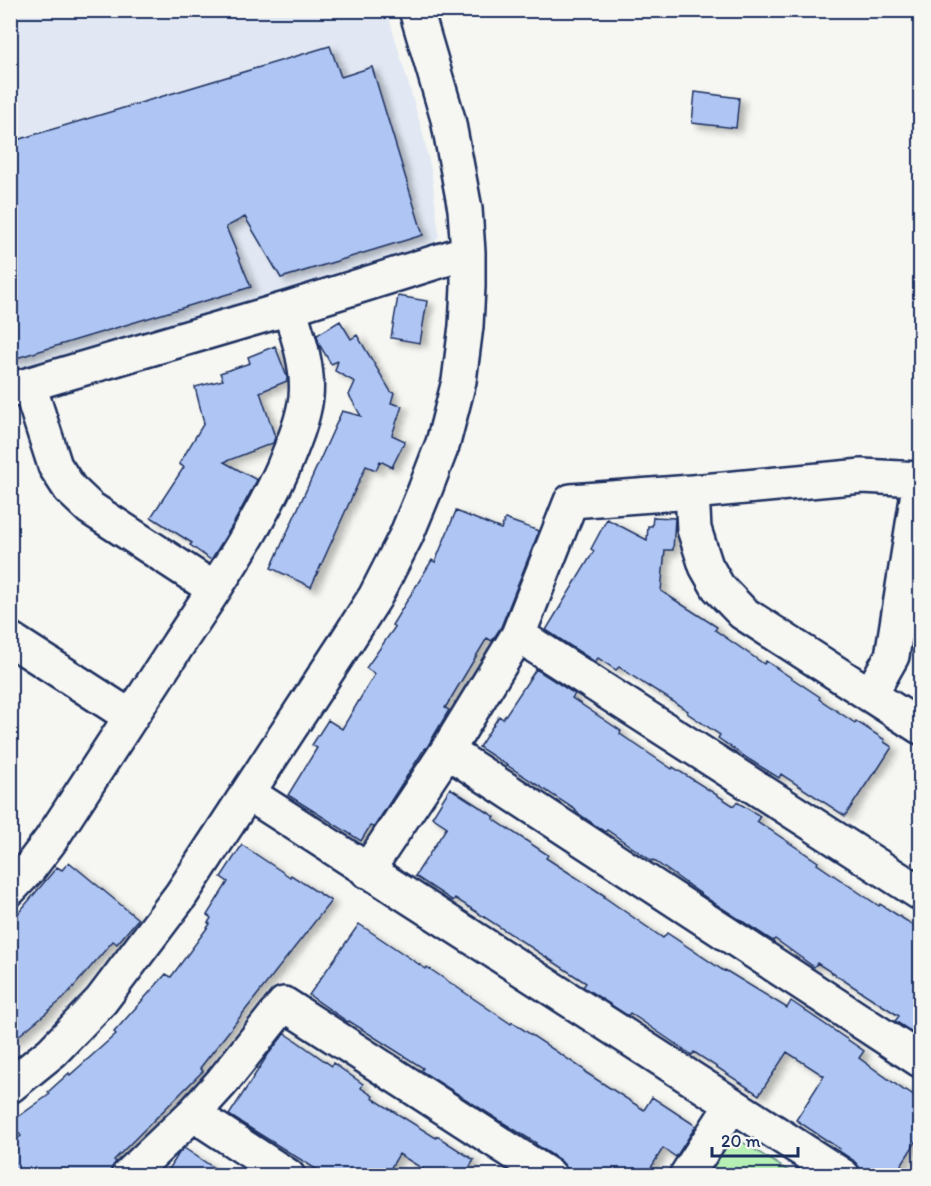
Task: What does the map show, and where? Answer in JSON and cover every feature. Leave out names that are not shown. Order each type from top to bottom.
[{"type":"street","points":[[10,1086],[52,1052],[101,1001],[182,895],[375,597],[426,490],[443,443],[459,381],[466,326],[468,252],[465,210],[448,119],[416,10]]},
{"type":"street","points":[[214,589],[90,508],[70,489],[55,466],[20,388],[290,308],[468,252]]},
{"type":"street","points":[[10,889],[50,841],[214,589],[270,496],[290,452],[306,397],[306,376],[290,308]]},
{"type":"street","points":[[368,871],[447,751],[518,635],[571,501],[862,476],[921,480],[892,656],[870,695]]},
{"type":"street","points":[[692,492],[694,529],[706,566],[718,587],[743,613],[921,727]]},
{"type":"street","points":[[518,635],[921,893]]},
{"type":"street","points":[[10,639],[130,717]]},
{"type":"street","points":[[447,751],[921,1060]]},
{"type":"street","points":[[248,793],[843,1176]]},
{"type":"street","points":[[128,1176],[193,1114],[222,1082],[284,1004],[550,1176]]},
{"type":"street","points":[[686,1176],[732,1105]]},
{"type":"street","points":[[193,1114],[288,1176]]},
{"type":"shaded area","points":[[11,11],[387,11],[422,130],[432,175],[439,236],[431,247],[11,373]]},
{"type":"green space","points":[[724,1138],[736,1138],[795,1175],[700,1176]]},
{"type":"building","points":[[330,46],[341,77],[372,67],[423,235],[281,278],[245,217],[226,227],[251,287],[10,360],[10,142]]},
{"type":"building","points":[[695,92],[739,98],[736,128],[692,123]]},
{"type":"building","points":[[398,296],[427,301],[420,343],[391,338]]},
{"type":"building","points":[[340,321],[351,339],[357,335],[391,392],[394,393],[391,403],[402,406],[392,435],[405,441],[392,467],[380,461],[376,470],[366,466],[311,587],[271,568],[342,411],[361,416],[349,395],[355,382],[335,371],[338,361],[331,364],[319,344],[317,335]]},
{"type":"building","points":[[275,346],[287,381],[260,392],[275,437],[273,443],[224,462],[257,480],[211,560],[190,545],[192,543],[151,517],[184,467],[179,464],[204,423],[195,387],[223,380],[220,373],[250,363],[248,357]]},
{"type":"building","points":[[456,511],[501,529],[505,519],[539,531],[501,627],[492,641],[487,638],[445,708],[449,710],[426,749],[374,827],[370,826],[361,841],[288,795],[317,748],[312,745],[328,720],[342,729],[375,674],[366,668],[395,627],[392,625],[432,560],[435,562]]},
{"type":"building","points":[[653,517],[675,518],[673,550],[665,550],[661,591],[717,627],[715,630],[764,664],[766,661],[855,723],[856,721],[885,740],[884,742],[892,747],[845,816],[781,774],[779,778],[750,760],[718,738],[720,735],[687,713],[688,711],[619,667],[616,670],[598,658],[595,662],[546,630],[594,551],[591,549],[607,519],[647,540],[648,526],[652,526]]},
{"type":"building","points":[[536,669],[575,694],[572,698],[621,731],[620,734],[672,769],[673,767],[734,806],[737,802],[760,816],[757,821],[818,862],[817,864],[879,906],[880,904],[921,930],[921,1038],[895,1021],[899,1016],[817,963],[814,967],[775,939],[773,941],[479,747],[499,716],[503,719]]},
{"type":"building","points":[[450,788],[495,817],[493,819],[548,855],[546,858],[605,896],[663,938],[667,933],[724,971],[787,1008],[791,1001],[864,1051],[859,1058],[921,1100],[921,1134],[894,1176],[871,1176],[839,1151],[840,1149],[796,1120],[824,1076],[787,1052],[759,1095],[694,1052],[692,1055],[630,1013],[628,1016],[583,987],[586,983],[455,898],[453,901],[415,876],[447,827],[432,817]]},
{"type":"building","points":[[242,845],[331,901],[200,1068],[203,1071],[114,1160],[116,1162],[110,1172],[105,1176],[10,1176],[10,1144],[21,1136],[11,1122],[50,1094],[48,1092],[116,1034],[114,1032],[166,974],[171,977],[210,924],[208,923],[211,918],[207,915],[228,882],[221,877]]},
{"type":"building","points":[[69,862],[138,919],[117,944],[113,941],[64,998],[10,1043],[10,923],[57,867],[62,870]]},
{"type":"building","points":[[359,924],[644,1110],[652,1097],[696,1126],[676,1157],[663,1148],[646,1176],[574,1176],[560,1160],[536,1143],[421,1071],[423,1068],[309,995]]},
{"type":"building","points":[[285,1033],[332,1066],[333,1063],[363,1084],[361,1088],[373,1096],[372,1098],[474,1160],[464,1176],[434,1176],[399,1154],[386,1176],[327,1176],[229,1115],[267,1056]]},
{"type":"building","points":[[184,1148],[226,1176],[165,1176]]}]
